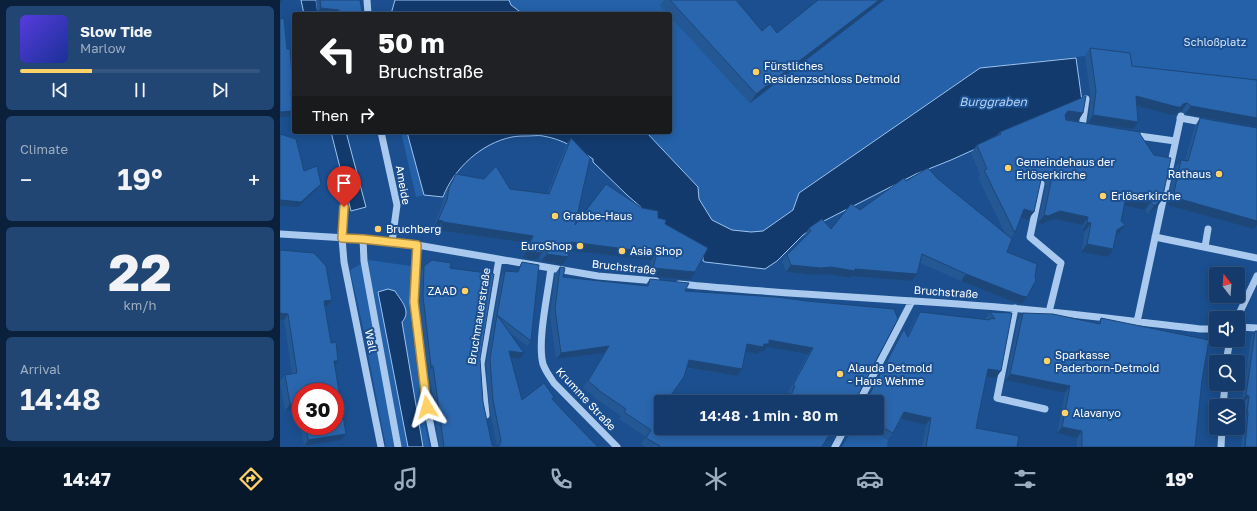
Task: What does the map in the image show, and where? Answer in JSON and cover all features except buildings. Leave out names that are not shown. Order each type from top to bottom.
[{"type":"street","points":[[367,0],[368,12]]},
{"type":"street","points":[[1086,99],[1079,126],[1090,128]]},
{"type":"street","points":[[1137,322],[1180,117],[1217,124]]},
{"type":"street","points":[[1121,133],[1175,142]]},
{"type":"street","name":"Ameide","points":[[381,134],[397,205],[392,242]]},
{"type":"street","points":[[1041,184],[1030,237],[1061,263],[1049,312]]},
{"type":"street","name":"Wall","points":[[344,207],[342,238],[344,262],[381,447]]},
{"type":"street","points":[[1204,247],[1208,229]]},
{"type":"street","name":"Bruchstraße","points":[[280,234],[363,239],[417,245],[598,276],[752,291],[1015,308],[1200,330],[1209,329]]},
{"type":"street","points":[[1155,237],[1257,258]]},
{"type":"street","name":"Wall","points":[[363,239],[364,261],[398,447]]},
{"type":"street","points":[[417,245],[414,302],[427,407],[435,447]]},
{"type":"street","name":"Bruchmauerstraße","points":[[487,424],[481,364],[496,281],[498,259]]},
{"type":"street","name":"Krumme Straße","points":[[551,268],[543,327],[542,355],[546,372],[554,383],[617,447]]},
{"type":"street","points":[[1240,311],[1257,276]]},
{"type":"street","points":[[863,395],[912,301]]},
{"type":"street","points":[[1015,308],[997,398],[1044,409]]},
{"type":"street","points":[[1245,328],[1257,328]]},
{"type":"street","points":[[836,447],[842,435]]},
{"type":"street","points":[[1221,447],[1222,435]]},
{"type":"green space","points":[[509,0],[666,0],[660,5],[666,12],[520,12],[511,5]]},
{"type":"green space","name":"Schloßplatz","points":[[884,0],[1257,0],[1257,88],[1185,80],[1085,56],[980,68],[799,193],[793,210],[763,231],[751,232],[732,230],[712,220],[699,199],[698,187],[648,134],[672,134],[672,18],[750,103]]},
{"type":"green space","points":[[401,134],[408,134],[424,195],[416,197]]},
{"type":"green space","points":[[368,260],[411,266],[409,303],[423,416],[430,447],[386,447],[350,270]]},
{"type":"green space","points":[[850,435],[880,435],[888,440],[887,447],[842,447]]},
{"type":"water","points":[[301,0],[316,0],[318,12],[304,12]]},
{"type":"water","points":[[395,0],[509,0],[511,5],[520,12],[392,12]]},
{"type":"water","name":"Burggraben","points":[[1076,58],[1082,101],[951,160],[916,174],[820,223],[803,235],[777,261],[765,269],[703,261],[703,256],[681,242],[627,195],[593,162],[593,159],[570,145],[550,137],[516,136],[490,145],[470,158],[454,176],[443,197],[424,195],[408,134],[648,134],[698,187],[699,199],[712,220],[732,230],[751,232],[763,231],[793,210],[799,193],[980,68]]},
{"type":"water","points":[[332,134],[347,134],[366,207],[351,211]]},
{"type":"water","points":[[388,289],[395,291],[406,310],[405,318],[402,322],[423,447],[408,447],[378,292]]},
{"type":"place","name":"Fürstliches Residenzschloss Detmold","points":[[756,72]]},
{"type":"place","name":"Gemeindehaus der Erlöserkirche","points":[[1008,168]]},
{"type":"place","name":"Rathaus","points":[[1219,174]]},
{"type":"place","name":"Erlöserkirche","points":[[1103,196]]},
{"type":"place","name":"Grabbe-Haus","points":[[555,216]]},
{"type":"place","name":"Bruchberg","points":[[378,229]]},
{"type":"place","name":"EuroShop","points":[[580,246]]},
{"type":"place","name":"Asia Shop","points":[[622,251]]},
{"type":"place","name":"ZAAD","points":[[465,291]]},
{"type":"place","name":"Sparkasse Paderborn-Detmold","points":[[1047,361]]},
{"type":"place","name":"Alauda Detmold - Haus Wehme","points":[[840,374]]},
{"type":"place","name":"Alavanyo","points":[[1065,413]]},
{"type":"route","points":[[344,207],[342,238],[417,245],[414,302],[427,407]]}]
